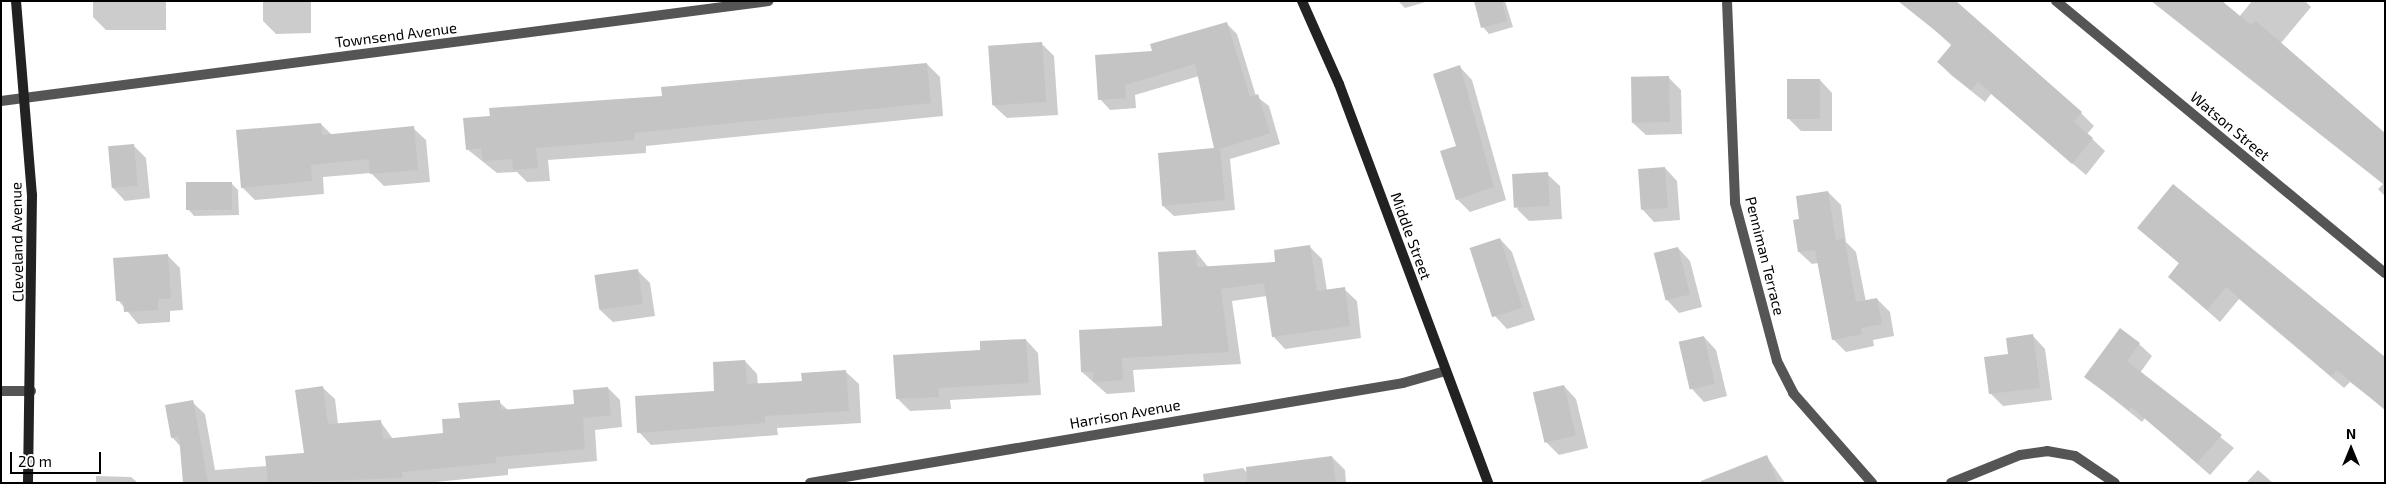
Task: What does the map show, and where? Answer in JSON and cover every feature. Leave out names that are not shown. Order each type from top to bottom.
[{"type":"street","name":"Cleveland Avenue","points":[[16,1],[26,98],[33,228],[28,483]]},
{"type":"street","name":"Townsend Avenue","points":[[1,101],[769,1]]},
{"type":"street","name":"Middle Street","points":[[1302,1],[1342,93],[1444,372],[1488,483]]},
{"type":"street","name":"Penniman Terrace","points":[[1727,1],[1735,203],[1778,361],[1792,393],[1872,483]]},
{"type":"street","name":"Watson Street","points":[[2056,1],[2385,273]]},
{"type":"street","name":"Harrison Avenue","points":[[810,483],[1403,383],[1444,372]]},
{"type":"street","points":[[1,391],[31,391]]},
{"type":"street","points":[[1951,483],[2020,455],[2047,450],[2075,456],[2115,483]]},
{"type":"building","points":[[1474,1],[1502,1],[1507,21],[1481,28]]},
{"type":"building","points":[[1898,1],[1956,1],[2082,112],[2074,122],[2093,138],[2072,164],[1978,82],[1971,90],[1937,62],[1952,44]]},
{"type":"building","points":[[2152,1],[2222,1],[2251,25],[2256,21],[2385,133],[2385,185]]},
{"type":"building","points":[[1227,22],[1250,97],[1258,94],[1270,133],[1220,149],[1225,200],[1162,206],[1158,153],[1214,148],[1195,64],[1125,85],[1126,98],[1098,100],[1095,55],[1152,51],[1150,44]]},
{"type":"building","points":[[1042,42],[1046,102],[992,106],[988,46]]},
{"type":"building","points":[[927,63],[931,103],[634,133],[634,140],[536,148],[538,168],[513,170],[512,159],[483,161],[481,148],[466,150],[463,118],[490,116],[489,108],[662,96],[661,87]]},
{"type":"building","points":[[1460,65],[1494,187],[1456,200],[1440,151],[1456,146],[1433,74]]},
{"type":"building","points":[[1669,76],[1670,122],[1632,123],[1631,77]]},
{"type":"building","points":[[1787,79],[1820,79],[1820,119],[1787,119]]},
{"type":"building","points":[[321,123],[322,135],[414,126],[418,170],[370,174],[369,159],[311,165],[312,181],[241,188],[236,130]]},
{"type":"building","points":[[134,144],[138,186],[112,188],[108,146]]},
{"type":"building","points":[[1665,167],[1668,208],[1641,210],[1638,169]]},
{"type":"building","points":[[1548,172],[1550,206],[1514,208],[1512,174]]},
{"type":"building","points":[[186,182],[232,182],[232,210],[186,210]]},
{"type":"building","points":[[2173,184],[2385,357],[2385,410],[2337,370],[2331,376],[2226,287],[2207,310],[2168,277],[2179,263],[2137,228]]},
{"type":"building","points":[[1828,191],[1836,240],[1844,238],[1856,302],[1877,298],[1882,324],[1861,328],[1862,334],[1832,340],[1815,250],[1798,252],[1793,220],[1799,219],[1796,196]]},
{"type":"building","points":[[1500,238],[1523,307],[1492,317],[1470,248]]},
{"type":"building","points":[[1310,245],[1317,291],[1345,287],[1350,326],[1272,337],[1264,283],[1221,289],[1229,352],[1122,358],[1123,380],[1093,382],[1093,372],[1081,372],[1079,330],[1162,326],[1158,252],[1196,250],[1197,267],[1275,262],[1274,250]]},
{"type":"building","points":[[1678,247],[1690,295],[1666,301],[1654,253]]},
{"type":"building","points":[[168,254],[171,298],[158,299],[158,310],[124,312],[123,301],[116,301],[113,258]]},
{"type":"building","points":[[638,269],[643,304],[599,310],[594,275]]},
{"type":"building","points":[[2120,328],[2140,343],[2127,361],[2222,435],[2197,463],[2131,407],[2129,410],[2084,377]]},
{"type":"building","points":[[2033,334],[2040,388],[1989,394],[1984,357],[2008,354],[2006,338]]},
{"type":"building","points":[[1704,336],[1715,384],[1690,390],[1679,342]]},
{"type":"building","points":[[1026,339],[1029,383],[938,388],[939,397],[896,399],[893,355],[980,350],[980,341]]},
{"type":"building","points":[[745,360],[747,384],[802,381],[801,373],[846,370],[849,411],[765,416],[765,423],[637,433],[635,396],[714,391],[713,362]]},
{"type":"building","points":[[1564,385],[1576,436],[1545,443],[1533,392]]},
{"type":"building","points":[[323,386],[328,424],[381,420],[383,439],[443,433],[442,419],[460,418],[458,403],[500,400],[501,410],[574,404],[573,390],[608,387],[611,415],[583,418],[585,449],[496,457],[496,463],[402,472],[402,478],[268,483],[265,456],[304,453],[295,390]]},
{"type":"building","points":[[193,400],[208,483],[183,483],[179,436],[171,438],[165,405]]},
{"type":"building","points":[[1767,455],[1778,483],[1701,483],[1701,481]]},
{"type":"building","points":[[1332,456],[1336,483],[1247,483],[1246,467]]}]
